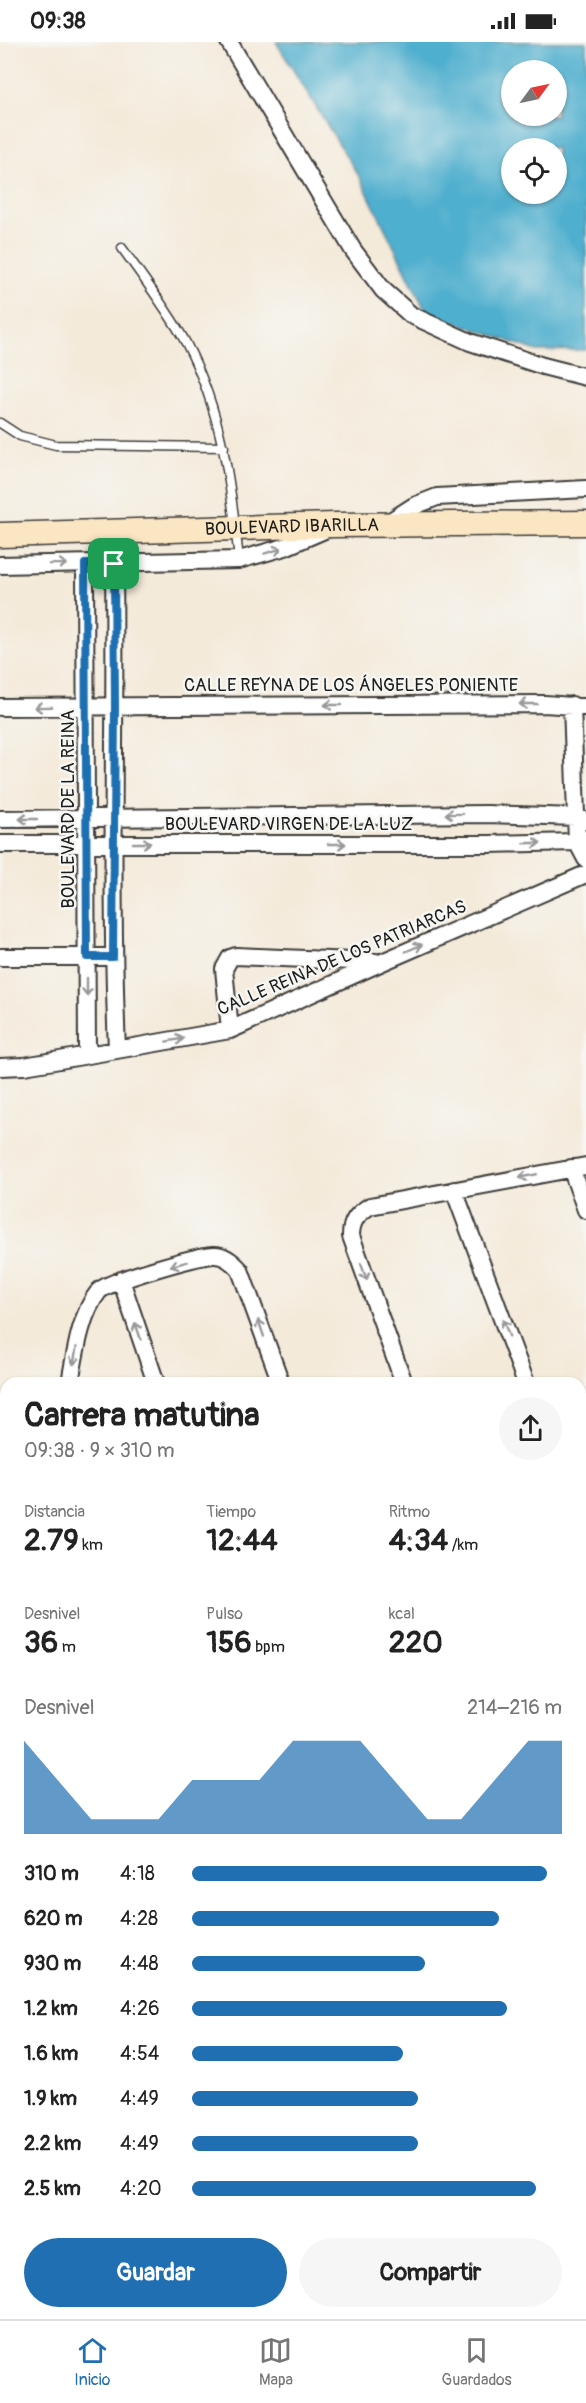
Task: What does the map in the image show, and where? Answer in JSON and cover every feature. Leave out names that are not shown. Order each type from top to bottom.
[{"type":"street","points":[[229,42],[353,250],[383,290],[411,315],[470,342],[543,366],[586,376]]},
{"type":"street","points":[[386,525],[414,506],[437,497],[586,489]]},
{"type":"street","name":"BOULEVARD IBARILLA","points":[[0,535],[335,525],[586,522]]},
{"type":"street","points":[[0,565],[239,560],[285,547],[335,525]]},
{"type":"street","name":"BOULEVARD DE LA REINA","points":[[85,564],[87,1055]]},
{"type":"street","points":[[114,564],[113,957],[117,1050]]},
{"type":"street","points":[[579,706],[581,840],[586,859]]},
{"type":"street","name":"CALLE REYNA DE LOS ÁNGELES PONIENTE","points":[[0,707],[579,706]]},
{"type":"street","name":"BOULEVARD VIRGEN DE LA LUZ","points":[[0,819],[487,814],[581,819]]},
{"type":"street","name":"BOULEVARD VIRGEN DE LA LUZ","points":[[0,844],[489,844],[581,840]]},
{"type":"street","name":"CALLE REINA DE LOS PATRIARCAS","points":[[0,1067],[24,1066],[231,1030],[586,874]]},
{"type":"street","points":[[231,1030],[224,969],[230,958],[236,956],[380,963]]},
{"type":"street","points":[[0,957],[113,957]]},
{"type":"street","points":[[402,1377],[351,1236],[351,1228],[356,1217],[370,1206],[578,1167],[586,1210]]},
{"type":"street","points":[[454,1190],[524,1377]]},
{"type":"street","points":[[71,1377],[78,1339],[91,1304],[105,1286],[213,1255],[227,1258],[235,1264],[244,1280],[279,1377]]},
{"type":"street","points":[[121,1280],[154,1377]]},
{"type":"lane","points":[[122,248],[169,314],[187,345],[215,412],[224,447],[239,560]]},
{"type":"lane","points":[[0,423],[20,436],[56,445],[224,447]]},
{"type":"water","points":[[276,42],[586,42],[586,350],[537,351],[426,312],[360,178]]},
{"type":"route","points":[[85,564],[114,564],[113,957],[87,957],[85,564]]}]
